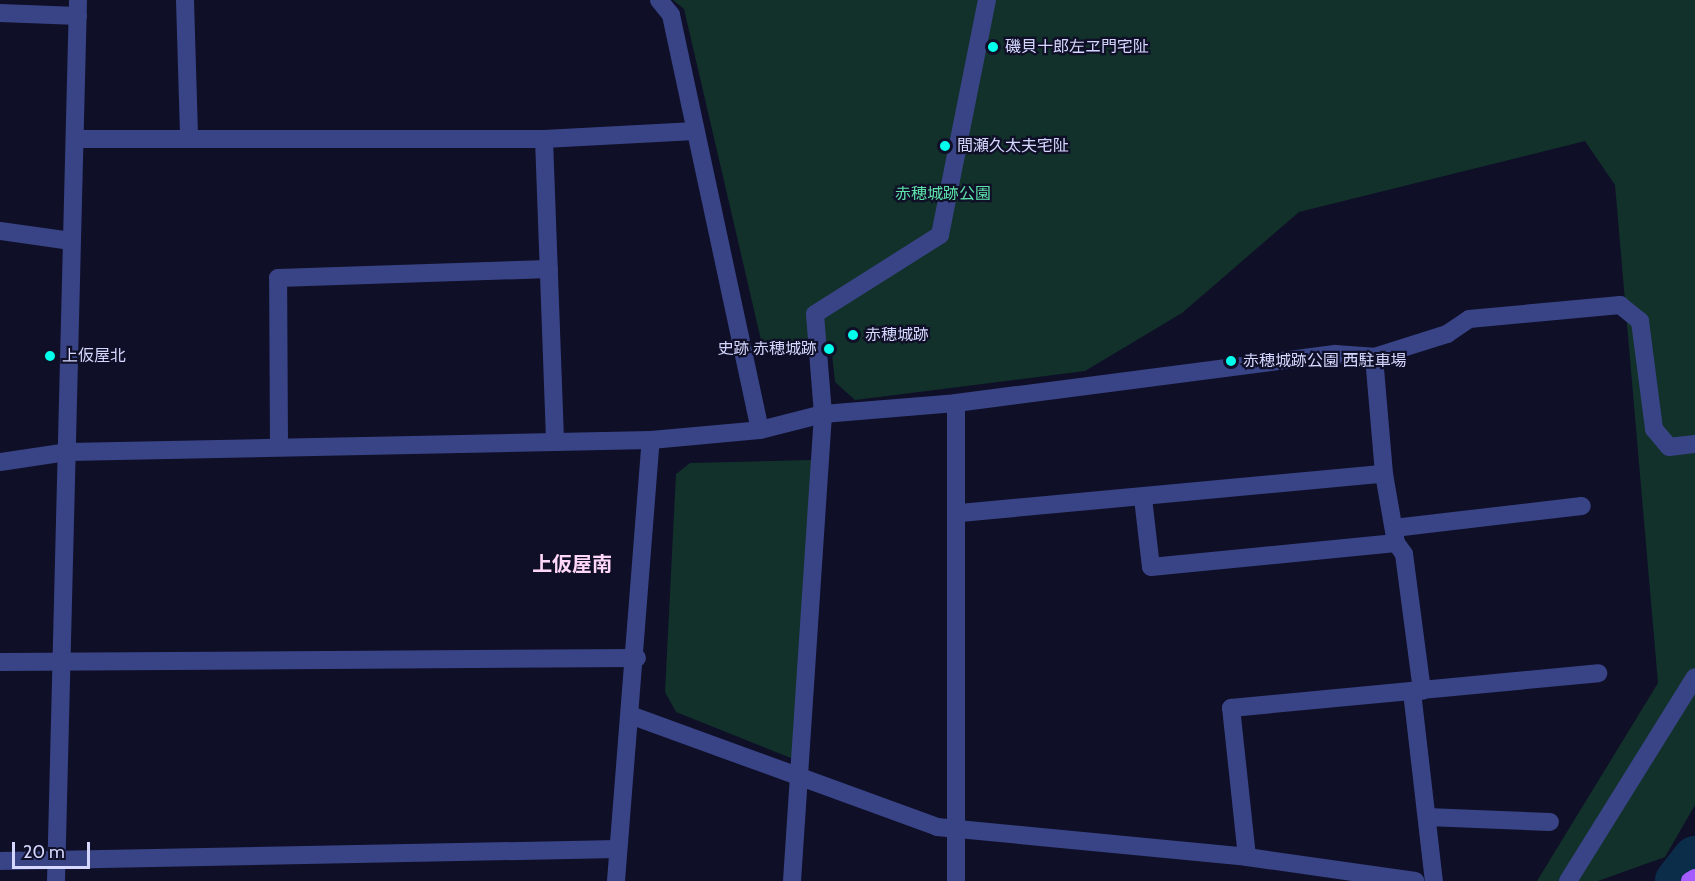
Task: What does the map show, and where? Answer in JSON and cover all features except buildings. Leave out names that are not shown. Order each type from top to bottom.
[{"type":"main road","points":[[1690,881],[1695,878]]},
{"type":"street","points":[[185,0],[189,137]]},
{"type":"street","points":[[659,0],[671,15],[694,131],[760,429]]},
{"type":"street","points":[[792,881],[823,414],[815,314],[940,235],[987,0]]},
{"type":"street","points":[[0,14],[78,8],[56,881]]},
{"type":"street","points":[[75,139],[544,138],[694,131]]},
{"type":"street","points":[[544,138],[555,442]]},
{"type":"street","points":[[0,231],[71,241]]},
{"type":"street","points":[[279,447],[278,278],[549,269]]},
{"type":"street","points":[[0,462],[68,452],[651,440],[760,429],[823,414],[956,403],[1335,354],[1374,357],[1446,334],[1469,319],[1620,305],[1640,321],[1654,429],[1669,447],[1695,444]]},
{"type":"street","points":[[1374,357],[1384,474],[1395,536],[1404,554],[1434,881]]},
{"type":"street","points":[[956,403],[960,513],[956,881]]},
{"type":"street","points":[[616,881],[637,658],[651,440]]},
{"type":"street","points":[[960,513],[1143,498],[1384,474]]},
{"type":"street","points":[[1143,498],[1151,567],[1395,536],[1582,506]]},
{"type":"street","points":[[0,662],[637,658]]},
{"type":"street","points":[[1247,857],[1231,708],[1598,673]]},
{"type":"street","points":[[1568,881],[1695,677]]},
{"type":"street","points":[[630,715],[798,779],[937,827],[1247,857],[1415,881]]},
{"type":"street","points":[[1427,817],[1550,822]]},
{"type":"street","points":[[0,861],[618,849]]},
{"type":"green space","name":"赤穂城跡公園","points":[[673,0],[1695,0],[1695,805],[1665,857],[1598,881],[1537,881],[1658,683],[1615,185],[1585,141],[1299,212],[1182,313],[1085,371],[855,400],[835,382],[832,355],[764,353],[684,9]]},
{"type":"green space","points":[[810,460],[819,466],[804,748],[791,758],[676,712],[665,692],[676,474],[690,463]]},
{"type":"waterway","points":[[1678,881],[1695,859]]},
{"type":"place","name":"磯貝十郎左ヱ門宅阯","points":[[993,47]]},
{"type":"place","name":"間瀬久太夫宅阯","points":[[945,146]]},
{"type":"place","name":"赤穂城跡","points":[[853,335]]},
{"type":"place","name":"史跡 赤穂城跡","points":[[829,349]]},
{"type":"place","name":"上仮屋北","points":[[50,356]]},
{"type":"place","name":"赤穂城跡公園 西駐車場","points":[[1231,361]]},
{"type":"district","name":"上仮屋南","points":[[572,564]]}]
